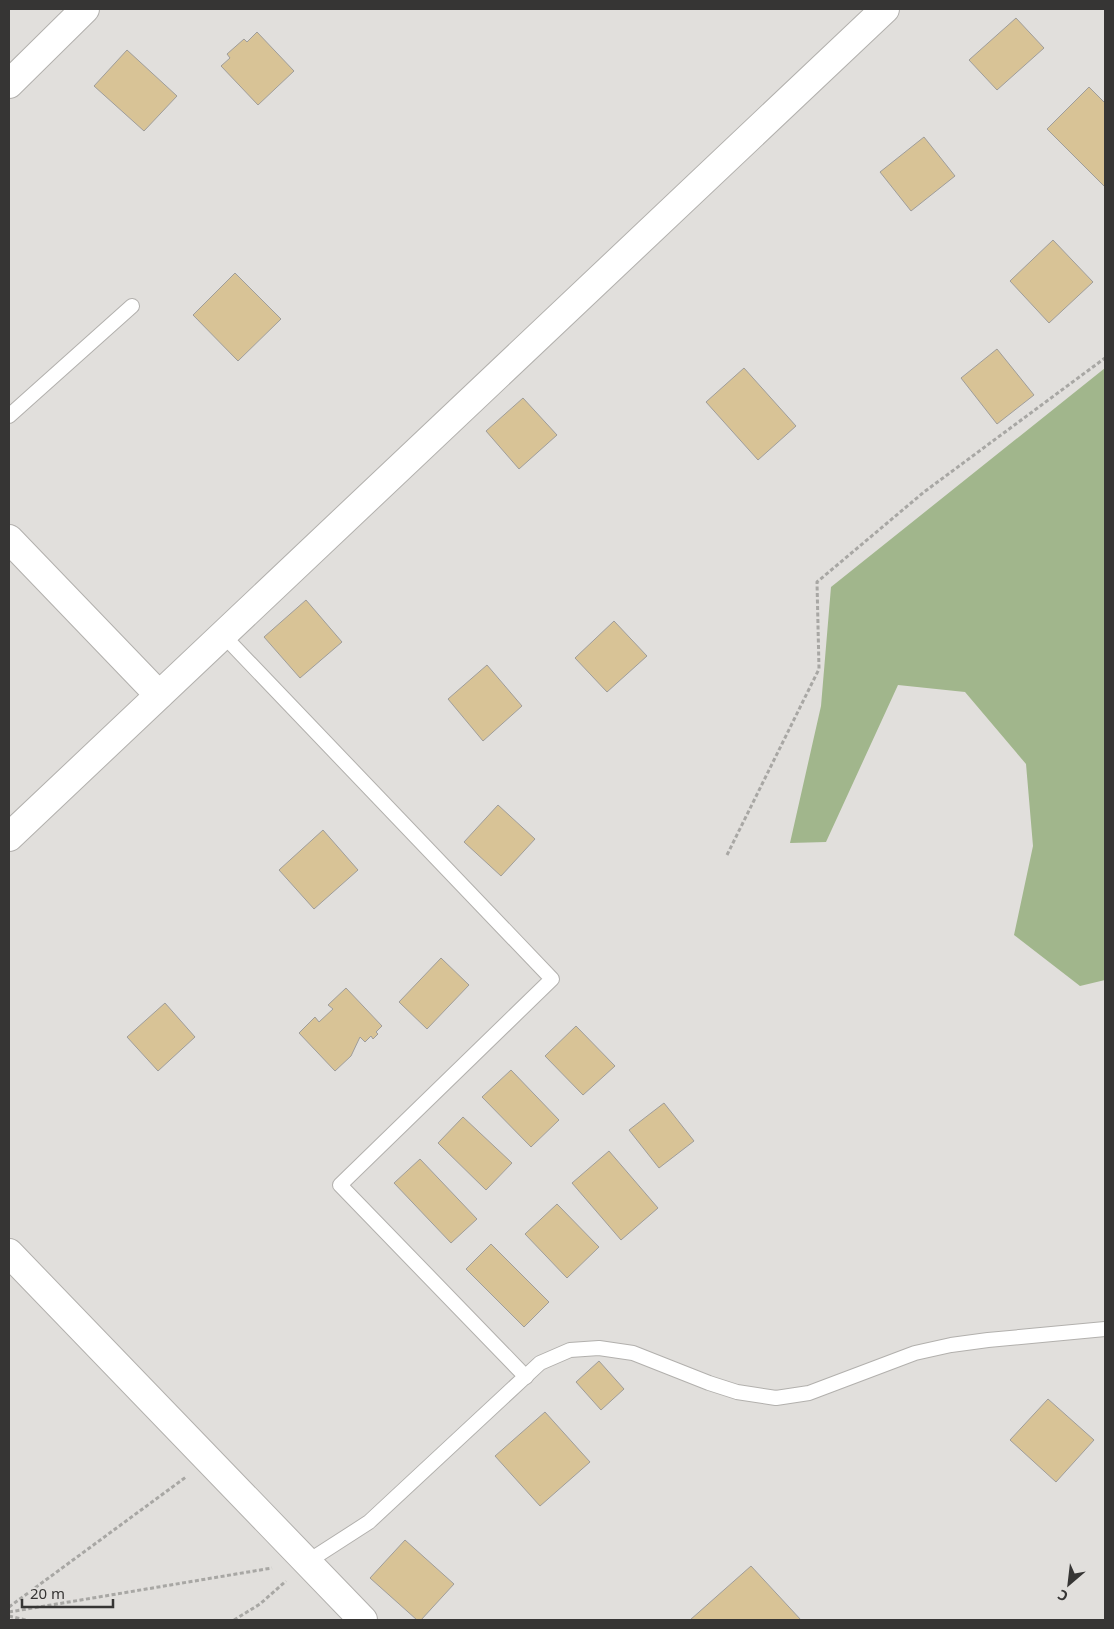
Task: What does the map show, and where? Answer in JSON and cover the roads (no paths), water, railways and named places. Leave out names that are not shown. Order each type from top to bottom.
[{"type":"street","points":[[9,84],[85,9]]},
{"type":"street","points":[[9,837],[885,9]]},
{"type":"street","points":[[9,539],[159,695]]},
{"type":"street","points":[[9,1252],[363,1620]]},
{"type":"lane","points":[[9,416],[132,306]]},
{"type":"lane","points":[[223,634],[552,979],[340,1186],[526,1377]]},
{"type":"lane","points":[[307,1562],[369,1522],[540,1363],[570,1350],[598,1348],[633,1353],[737,1392],[776,1398],[809,1393],[914,1353],[942,1347],[988,1340],[1105,1329]]}]
